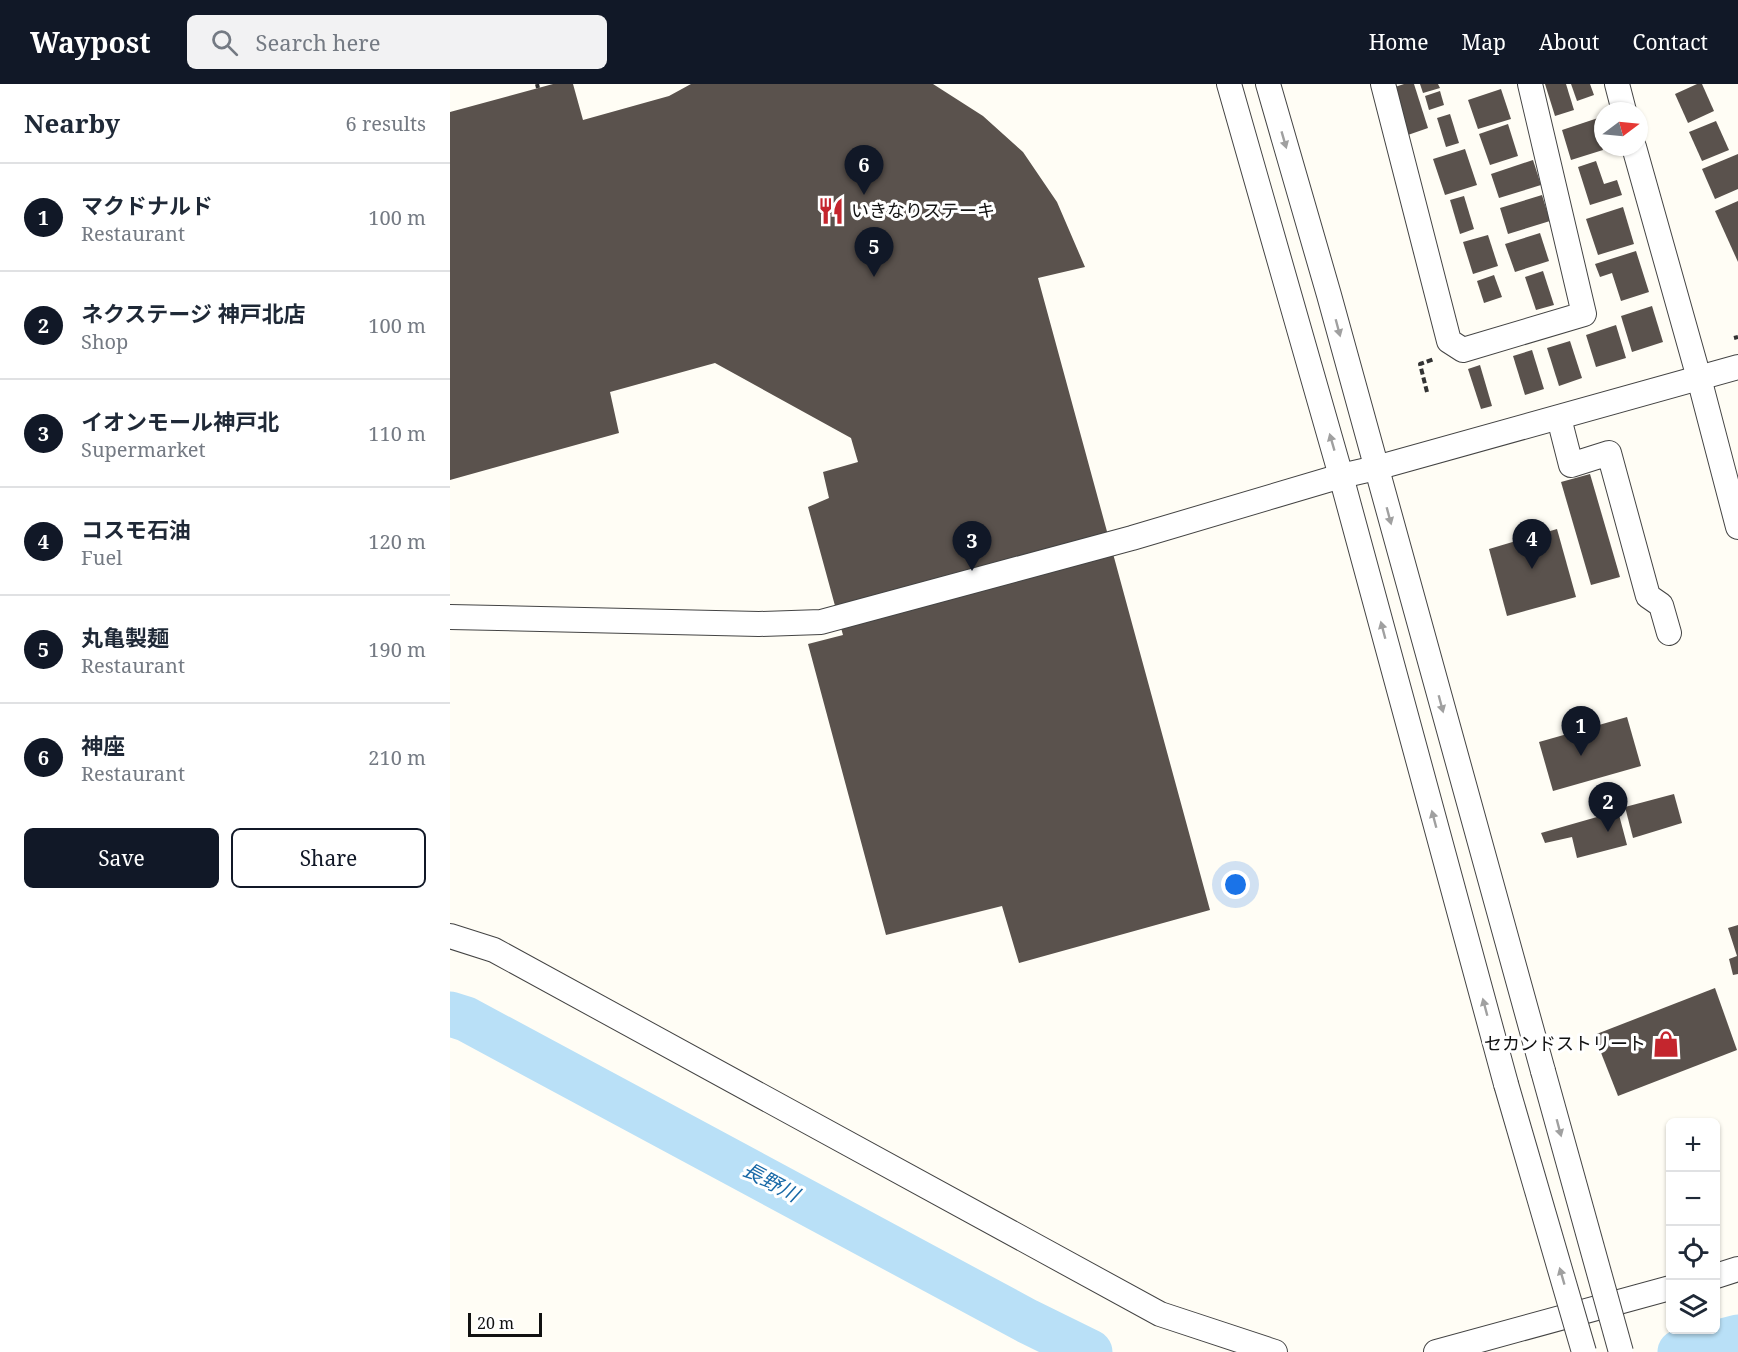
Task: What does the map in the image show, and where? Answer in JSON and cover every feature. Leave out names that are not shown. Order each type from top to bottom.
[{"type":"street","points":[[1229,84],[1341,476],[1506,1084],[1584,1352]]},
{"type":"street","points":[[1268,84],[1329,295],[1621,1352]]},
{"type":"street","points":[[1383,84],[1449,341],[1463,350],[1584,314],[1530,84]]},
{"type":"street","points":[[1617,84],[1622,102]]},
{"type":"street","points":[[1637,156],[1699,378],[1732,480],[1738,527]]},
{"type":"street","points":[[450,617],[759,624],[821,621],[1132,538],[1341,476],[1738,367]]},
{"type":"street","points":[[1559,418],[1571,465],[1609,453],[1648,597],[1661,605],[1670,633]]},
{"type":"street","points":[[450,936],[494,950],[1160,1314],[1275,1352]]},
{"type":"street","points":[[1720,1275],[1738,1269]]},
{"type":"street","points":[[1436,1352],[1666,1289]]},
{"type":"path","points":[[1427,392],[1420,364],[1463,350]]},
{"type":"building","points":[[553,84],[573,84],[583,120],[669,96],[691,84],[933,84],[983,116],[1023,152],[1057,202],[1085,267],[1038,278],[1210,910],[1019,963],[1002,906],[886,935],[808,644],[843,635],[808,507],[829,498],[823,472],[858,462],[851,438],[715,363],[610,392],[619,433],[450,480],[450,112]]},
{"type":"building","points":[[1404,84],[1414,84],[1428,128],[1405,136],[1389,89]]},
{"type":"building","points":[[1420,84],[1438,84],[1440,88],[1423,93]]},
{"type":"building","points":[[1545,84],[1566,84],[1574,110],[1555,116]]},
{"type":"building","points":[[1571,84],[1590,84],[1594,95],[1577,101]]},
{"type":"building","points":[[1702,84],[1714,111],[1688,123],[1675,94]]},
{"type":"building","points":[[1501,89],[1511,119],[1478,129],[1468,100]]},
{"type":"building","points":[[1440,91],[1444,105],[1429,110],[1425,96]]},
{"type":"building","points":[[1450,114],[1459,143],[1446,147],[1437,118]]},
{"type":"building","points":[[1594,119],[1594,153],[1571,160],[1562,130]]},
{"type":"building","points":[[1716,121],[1729,150],[1702,161],[1689,132]]},
{"type":"building","points":[[1508,124],[1518,156],[1490,165],[1479,134]]},
{"type":"building","points":[[1465,149],[1477,185],[1445,195],[1433,159]]},
{"type":"building","points":[[1738,154],[1738,189],[1715,199],[1702,169]]},
{"type":"building","points":[[1533,160],[1541,185],[1499,198],[1491,174]]},
{"type":"building","points":[[1596,161],[1604,184],[1617,180],[1622,195],[1590,205],[1578,167]]},
{"type":"building","points":[[1542,195],[1550,221],[1508,234],[1500,208]]},
{"type":"building","points":[[1464,196],[1474,229],[1460,234],[1450,200]]},
{"type":"building","points":[[1738,201],[1738,262],[1715,211]]},
{"type":"building","points":[[1623,207],[1634,244],[1598,255],[1586,219]]},
{"type":"building","points":[[1540,233],[1549,261],[1515,272],[1505,244]]},
{"type":"building","points":[[1488,235],[1498,266],[1473,274],[1463,242]]},
{"type":"building","points":[[1636,251],[1649,292],[1621,301],[1612,273],[1600,277],[1595,264]]},
{"type":"building","points":[[1543,271],[1554,305],[1536,310],[1525,277]]},
{"type":"building","points":[[1494,275],[1502,297],[1484,303],[1477,281]]},
{"type":"building","points":[[1652,306],[1663,342],[1632,352],[1621,316]]},
{"type":"building","points":[[1616,325],[1626,358],[1596,367],[1586,335]]},
{"type":"building","points":[[1570,341],[1582,378],[1559,386],[1547,348]]},
{"type":"building","points":[[1532,350],[1544,389],[1525,395],[1513,356]]},
{"type":"building","points":[[1480,365],[1492,406],[1481,409],[1468,369]]},
{"type":"building","points":[[1590,474],[1620,577],[1591,585],[1561,482]]},
{"type":"building","points":[[1557,529],[1576,597],[1507,616],[1489,549]]},
{"type":"building","points":[[1627,717],[1641,766],[1553,791],[1539,742]]},
{"type":"building","points":[[1674,794],[1682,823],[1633,838],[1625,807]]},
{"type":"building","points":[[1618,811],[1627,845],[1577,858],[1572,837],[1545,843],[1541,833]]},
{"type":"building","points":[[1738,925],[1738,974],[1733,975],[1729,959],[1737,956],[1728,928]]},
{"type":"building","points":[[1715,988],[1737,1050],[1618,1096],[1594,1035]]},
{"type":"waterway","name":"長野川","points":[[450,1014],[466,1019],[1027,1321],[1090,1352]]},
{"type":"waterway","name":"長野川","points":[[1680,1352],[1738,1337]]},
{"type":"place","name":"神座","points":[[864,195]]},
{"type":"place","name":"いきなりステーキ","points":[[831,211]]},
{"type":"place","name":"丸亀製麺","points":[[874,277]]},
{"type":"place","name":"コスモ石油","points":[[1532,569]]},
{"type":"place","name":"イオンモール神戸北","points":[[972,571]]},
{"type":"place","name":"マクドナルド","points":[[1581,756]]},
{"type":"place","name":"ネクステージ 神戸北店","points":[[1608,832]]},
{"type":"place","name":"セカンドストリート","points":[[1666,1044]]}]
